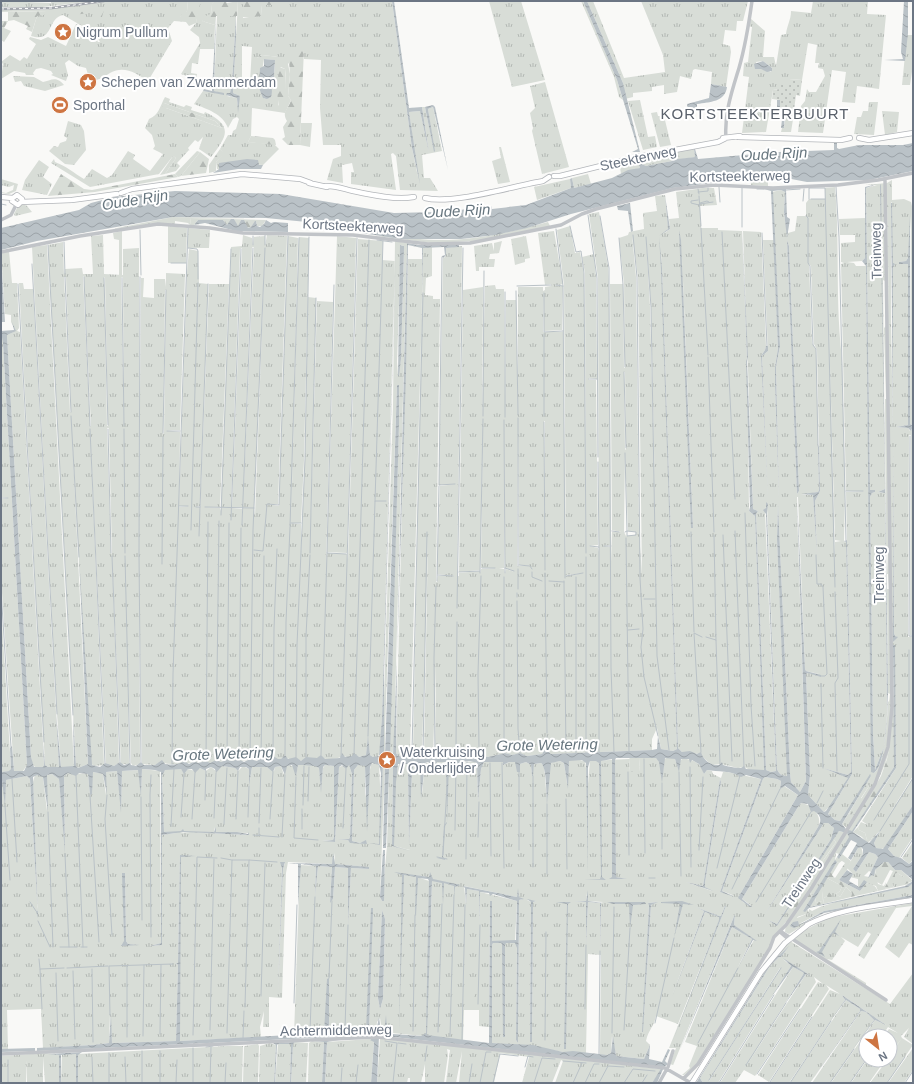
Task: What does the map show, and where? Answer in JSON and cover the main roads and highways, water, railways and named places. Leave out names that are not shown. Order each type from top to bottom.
[{"type":"main road","name":"Steekterweg","points":[[14,201],[18,195],[22,201],[34,202],[72,200],[119,194],[135,189],[242,174],[263,175],[297,180],[311,184],[394,198],[414,197],[439,199],[475,194],[535,182],[552,176],[637,157],[710,143],[726,138],[752,137],[842,140],[859,138],[871,140],[913,133]]},
{"type":"main road","points":[[1,197],[14,201],[22,201]]},
{"type":"main road","points":[[691,1083],[773,952],[789,938],[809,924],[839,913],[913,900]]},
{"type":"water","points":[[392,1],[394,1],[409,108],[422,107],[429,153],[420,111],[409,112],[420,184],[412,148]]},
{"type":"water","points":[[583,1],[587,1],[623,83],[640,152],[632,152],[638,149],[617,80]]},
{"type":"water","points":[[904,1],[908,1],[908,33],[905,61],[884,60],[903,59],[901,52]]},
{"type":"water","points":[[216,16],[214,91],[224,93],[224,95],[203,91],[204,89],[212,91]]},
{"type":"water","points":[[236,16],[233,93],[240,96],[238,113],[237,98],[226,95],[227,93],[230,93],[232,83]]},
{"type":"water","points":[[264,59],[275,60],[274,77],[271,80],[272,95],[267,99],[263,98],[259,88],[260,68],[264,66]]},
{"type":"water","points":[[763,61],[772,68],[772,71],[767,72],[761,69],[755,69],[754,64]]},
{"type":"water","points":[[711,84],[727,87],[726,92],[723,96],[716,100],[697,104],[697,108],[688,110],[687,104],[709,98]]},
{"type":"water","points":[[777,100],[780,100],[780,109],[794,110],[794,113],[785,113],[784,128],[781,128],[783,111],[777,109]]},
{"type":"water","points":[[433,105],[435,107],[448,170],[433,107],[428,109],[434,152],[425,107]]},
{"type":"water","name":"Oude Rijn","points":[[834,143],[837,143],[837,148],[839,149],[859,145],[903,145],[913,143],[913,171],[869,180],[807,182],[786,178],[751,178],[673,188],[571,214],[527,228],[495,235],[461,239],[402,239],[361,233],[317,223],[266,218],[173,217],[37,241],[1,250],[1,228],[79,210],[91,203],[114,197],[175,191],[281,194],[394,213],[442,212],[442,210],[444,212],[491,206],[492,209],[526,205],[571,188],[570,179],[572,178],[574,188],[612,178],[628,170],[640,168],[638,160],[619,165],[642,158],[642,164],[646,166],[672,161],[671,156],[673,155],[678,159],[695,157],[694,149],[698,159],[779,152],[834,150]]},
{"type":"water","points":[[247,159],[258,160],[259,165],[263,165],[261,169],[238,169],[213,173],[219,169],[219,163]]},
{"type":"water","points":[[877,184],[866,188],[870,490],[875,490],[870,497],[873,734],[875,770],[884,747],[882,759],[874,773],[871,772],[866,266],[862,261],[865,258],[865,187]]},
{"type":"water","points":[[880,184],[881,186],[888,693],[887,714],[885,493],[878,492],[885,489]]},
{"type":"water","points":[[764,189],[786,189],[787,217],[790,219],[787,238],[784,212],[785,192],[781,190],[773,191],[780,346],[776,367],[779,500],[775,385],[775,367],[778,348],[771,191]]},
{"type":"water","points":[[665,195],[670,229],[659,236],[668,229]]},
{"type":"water","points":[[630,203],[633,231],[631,232],[628,211],[618,210],[617,206]]},
{"type":"water","points":[[891,203],[893,263],[895,264],[893,267],[893,433]]},
{"type":"water","points":[[910,215],[910,424],[913,426],[911,431],[908,428],[896,427],[908,425],[908,264],[899,264],[899,262],[906,261],[908,258]]},
{"type":"water","points":[[231,219],[234,219],[238,226],[241,220],[244,220],[248,228],[251,227],[255,221],[257,226],[260,227],[266,220],[271,223],[288,223],[288,232],[236,231],[205,223],[194,225],[198,220],[223,220],[227,225]]},
{"type":"water","name":"Grote Wetering","points":[[742,227],[753,509],[758,511],[756,514],[766,770],[771,772],[776,771],[766,514],[763,510],[766,508],[766,502],[768,504],[767,513],[777,769],[781,774],[787,776],[777,539],[778,504],[790,773],[791,782],[800,792],[806,781],[797,496],[805,669],[806,671],[821,675],[821,677],[808,673],[806,674],[810,775],[808,795],[824,812],[826,811],[848,778],[823,768],[848,775],[851,772],[846,542],[844,541],[847,540],[852,774],[828,814],[835,820],[840,821],[870,774],[871,776],[842,824],[846,829],[852,831],[894,767],[893,645],[895,645],[896,768],[853,832],[869,843],[880,831],[874,843],[876,848],[883,849],[913,805],[913,811],[888,849],[894,856],[901,858],[909,864],[913,861],[913,880],[901,870],[895,870],[888,862],[884,862],[875,870],[874,876],[872,875],[868,878],[878,857],[869,852],[856,872],[853,869],[863,854],[863,849],[861,847],[858,848],[851,860],[848,858],[857,843],[851,840],[839,859],[837,857],[849,837],[847,833],[839,831],[777,926],[768,920],[777,924],[831,839],[834,828],[828,823],[824,823],[764,916],[818,827],[820,822],[819,816],[814,811],[811,812],[808,804],[801,803],[742,899],[752,907],[750,907],[738,898],[798,795],[785,786],[780,789],[781,781],[777,779],[765,777],[763,779],[722,891],[735,897],[720,892],[761,779],[746,775],[741,777],[729,772],[707,770],[704,774],[699,764],[692,760],[690,763],[689,759],[681,759],[679,772],[675,759],[665,758],[662,783],[659,762],[656,758],[616,758],[616,877],[627,879],[609,879],[612,877],[612,759],[601,761],[602,877],[606,880],[584,879],[600,879],[601,876],[599,763],[596,761],[590,761],[588,767],[588,874],[586,763],[582,760],[569,761],[568,789],[564,763],[560,761],[551,763],[547,804],[545,775],[541,763],[534,764],[532,776],[531,765],[526,762],[520,764],[520,772],[517,772],[515,762],[509,762],[503,765],[503,762],[484,762],[481,769],[478,802],[477,763],[466,761],[456,765],[449,763],[447,823],[445,826],[443,857],[446,860],[437,858],[442,858],[444,825],[447,822],[446,762],[437,762],[434,766],[428,762],[425,763],[421,799],[420,764],[414,764],[412,771],[409,845],[408,764],[398,764],[394,846],[410,851],[392,846],[393,768],[391,762],[383,763],[380,845],[369,843],[379,844],[381,773],[379,765],[372,763],[370,767],[367,832],[365,766],[358,765],[354,770],[352,841],[360,843],[366,840],[367,844],[350,843],[348,840],[338,839],[349,839],[350,837],[352,774],[349,765],[346,769],[342,765],[339,767],[335,842],[322,841],[333,840],[334,837],[334,766],[325,765],[323,767],[321,793],[319,768],[315,766],[298,765],[296,777],[292,765],[287,766],[285,775],[281,766],[275,767],[273,772],[267,767],[252,767],[249,786],[249,769],[246,767],[240,767],[238,771],[235,768],[222,766],[216,773],[215,769],[211,767],[206,769],[206,771],[200,768],[195,773],[192,769],[188,769],[184,774],[181,769],[165,770],[162,776],[164,832],[181,831],[183,829],[184,831],[214,832],[216,827],[216,832],[237,832],[248,834],[249,832],[249,835],[183,832],[162,835],[162,945],[150,946],[161,943],[161,772],[142,769],[141,797],[138,770],[122,771],[121,813],[117,771],[106,772],[107,795],[103,774],[93,772],[92,794],[90,795],[88,774],[79,773],[76,776],[68,773],[64,776],[65,854],[59,779],[52,774],[47,775],[48,812],[43,777],[37,775],[33,777],[38,907],[30,779],[27,776],[6,780],[5,806],[1,772],[9,771],[11,769],[10,748],[12,746],[14,771],[24,771],[27,765],[3,343],[1,331],[14,330],[12,322],[16,331],[7,335],[31,757],[34,767],[43,767],[44,765],[43,742],[45,765],[48,767],[59,767],[56,713],[61,767],[74,766],[73,715],[76,766],[78,768],[88,764],[79,556],[92,765],[100,767],[105,763],[114,766],[120,762],[124,765],[130,763],[131,765],[136,766],[141,762],[144,765],[155,765],[162,760],[165,764],[170,765],[184,761],[189,764],[195,761],[198,763],[206,761],[210,763],[216,760],[221,762],[238,759],[244,762],[250,759],[257,761],[261,758],[268,760],[273,756],[281,759],[285,755],[288,759],[296,757],[301,761],[306,757],[317,758],[321,755],[325,759],[340,758],[342,753],[345,757],[352,756],[354,753],[359,757],[366,755],[368,735],[370,755],[373,757],[379,756],[382,717],[396,242],[384,675],[384,759],[391,758],[393,755],[397,660],[396,753],[398,756],[406,756],[410,752],[413,753],[414,756],[423,754],[427,757],[433,756],[433,753],[444,757],[456,753],[459,756],[478,755],[488,757],[505,753],[512,755],[520,753],[527,756],[542,754],[545,749],[547,733],[548,751],[551,754],[652,750],[657,749],[658,736],[661,749],[673,751],[677,749],[659,236],[662,268],[678,748],[682,752],[690,751],[697,754],[701,752],[705,760],[713,765],[719,765],[722,762],[723,765],[730,767],[741,768],[744,766],[746,769],[764,770],[755,516],[749,511],[747,359]]},
{"type":"water","points":[[679,230],[681,240],[693,528],[691,528]]},
{"type":"water","points":[[787,240],[789,246],[799,491],[797,494]]},
{"type":"water","points":[[407,243],[419,245],[459,245],[459,247],[446,248],[446,255],[443,258],[442,256],[445,255],[444,247],[423,248],[423,293],[422,248],[408,245],[406,373],[397,659]]},
{"type":"water","points":[[400,245],[404,246],[404,249],[401,359],[398,376]]},
{"type":"water","points":[[1,254],[5,322],[2,322]]},
{"type":"water","points":[[766,346],[768,346],[768,351],[762,356],[768,501],[761,356]]},
{"type":"water","points":[[397,385],[399,385],[399,424],[390,756],[389,758],[385,758]]},
{"type":"water","points":[[893,436],[894,633],[895,636],[898,637],[893,642]]},
{"type":"water","points":[[819,445],[820,491],[815,501],[817,556],[813,495],[801,494],[818,492],[819,490]]},
{"type":"water","points":[[887,714],[887,723],[884,746]]},
{"type":"water","points":[[385,763],[389,764],[389,770],[386,848],[383,848]]},
{"type":"water","points":[[720,779],[721,782],[705,883],[705,887],[713,891],[686,882],[703,886]]},
{"type":"water","points":[[383,850],[385,850],[384,901],[382,901],[380,897]]},
{"type":"water","points":[[333,853],[335,864],[369,867],[369,869],[351,868],[348,925],[348,868],[335,867],[333,899],[330,903],[332,867],[318,866],[315,897],[316,866],[301,864],[298,906],[298,864],[288,863],[332,864]]},
{"type":"water","points":[[180,855],[196,856],[181,857],[180,1041],[324,1033],[327,979],[329,978],[329,1031],[366,1032],[371,908],[373,908],[369,1032],[376,1032],[379,1017],[381,1031],[384,1032],[386,1015],[387,1029],[391,1033],[390,1037],[379,1036],[377,1083],[371,1083],[374,1042],[370,1040],[376,1035],[37,1051],[37,1048],[109,1043],[111,1014],[112,1043],[176,1041],[178,965],[176,963],[178,963]]},
{"type":"water","points":[[835,860],[837,862],[810,907],[905,886],[913,881],[913,883],[908,887],[809,908],[805,912],[803,911]]},
{"type":"water","points":[[280,862],[285,862],[283,869],[278,993],[282,868]]},
{"type":"water","points":[[847,870],[853,874],[849,881],[859,887],[864,880],[867,882],[860,891],[839,880]]},
{"type":"water","points":[[394,872],[429,877],[430,872],[433,879],[461,885],[455,887],[454,897],[454,886],[444,883],[443,905],[442,883],[432,881],[427,1035],[489,1043],[490,901],[492,901],[492,941],[516,940],[517,901],[493,894],[490,896],[489,893],[480,892],[480,925],[479,891],[467,889],[466,906],[465,888],[463,886],[517,897],[518,888],[519,897],[524,899],[519,900],[518,1043],[516,1040],[517,948],[515,943],[506,943],[505,945],[505,1037],[503,1037],[502,944],[493,943],[492,1043],[533,1045],[563,1052],[573,1051],[607,1055],[611,1053],[613,1036],[616,1056],[644,1059],[650,1045],[649,1059],[662,1062],[668,1049],[670,1050],[665,1061],[668,1064],[664,1067],[657,1083],[652,1083],[662,1067],[393,1037],[393,1034],[421,1036],[426,1033],[429,881],[428,879],[418,878],[416,916],[416,877],[404,875],[399,1031],[402,875]]},
{"type":"water","points":[[122,873],[125,873],[126,941],[128,944],[140,945],[121,946],[124,941]]},
{"type":"water","points":[[588,890],[588,901],[603,903],[601,903],[600,951],[600,903],[588,902],[586,945],[586,902],[574,902],[586,901]]},
{"type":"water","points":[[913,895],[913,897],[824,913],[794,928],[790,926],[793,922],[798,921],[799,925],[824,911]]},
{"type":"water","points":[[527,899],[536,901],[533,902],[532,1042],[530,1042],[531,902]]},
{"type":"water","points":[[682,901],[694,905],[683,904],[674,938],[680,904],[661,902]]},
{"type":"water","points":[[556,902],[571,902],[568,904],[566,1049],[564,1049],[567,904]]},
{"type":"water","points":[[607,902],[645,902],[646,904],[633,905],[630,929],[629,904],[613,904]]},
{"type":"water","points":[[658,902],[651,905],[642,1032],[648,903]]},
{"type":"water","points":[[725,906],[672,1043],[719,920],[719,917],[705,912],[672,997],[704,911],[696,907],[721,916]]},
{"type":"water","points":[[382,910],[385,919],[383,999],[380,1009],[378,998]]},
{"type":"water","points":[[735,914],[734,925],[757,941],[753,940],[738,968],[752,939],[732,927],[680,1050]]},
{"type":"water","points":[[841,919],[835,932],[839,936],[833,933],[822,952],[825,957],[816,952],[819,951]]},
{"type":"water","points":[[789,946],[781,957],[779,957],[770,966],[700,1078],[703,1083],[696,1083],[769,965]]},
{"type":"water","points":[[783,958],[811,976],[806,974],[783,1007],[804,973],[793,967],[770,999],[791,966]]},
{"type":"water","points":[[842,995],[886,1025],[875,1020],[868,1028],[874,1020],[866,1012],[861,1011],[810,1083],[860,1011],[860,1009],[846,1000],[828,1024],[845,1000]]},
{"type":"water","points":[[339,1040],[327,1042],[325,1083],[322,1083],[324,1042],[314,1041]]},
{"type":"water","points":[[295,1042],[293,1044],[291,1083],[291,1044],[278,1044],[274,1083],[276,1045],[273,1043]]},
{"type":"water","points":[[35,1048],[35,1051],[1,1052],[1,1049]]},
{"type":"water","points":[[82,1052],[78,1055],[78,1083],[76,1083],[76,1054],[61,1055],[61,1083],[59,1083],[59,1055],[48,1054]]},
{"type":"waterway","points":[[719,187],[720,202]]},
{"type":"waterway","points":[[836,187],[839,237],[846,540]]},
{"type":"waterway","points":[[698,192],[708,191],[708,188]]},
{"type":"waterway","points":[[742,188],[742,227]]},
{"type":"waterway","points":[[809,199],[809,188],[825,188],[835,587]]},
{"type":"waterway","points":[[698,189],[699,194]]},
{"type":"waterway","points":[[757,189],[764,189]]},
{"type":"waterway","points":[[786,190],[800,189]]},
{"type":"waterway","points":[[803,201],[804,189]]},
{"type":"waterway","points":[[699,196],[701,226]]},
{"type":"waterway","points":[[811,199],[825,199]]},
{"type":"waterway","points":[[698,200],[691,201],[691,203],[699,205]]},
{"type":"waterway","points":[[700,203],[707,201],[709,202]]},
{"type":"waterway","points":[[700,204],[713,202]]},
{"type":"waterway","points":[[1,204],[6,205]]},
{"type":"waterway","points":[[588,215],[597,278],[598,457]]},
{"type":"waterway","points":[[600,216],[609,268],[611,668],[614,752]]},
{"type":"waterway","points":[[806,216],[808,218],[808,263],[810,266],[813,345],[816,349],[818,446]]},
{"type":"waterway","points":[[570,226],[576,252],[581,251],[584,273],[586,553]]},
{"type":"waterway","name":"Grote Wetering","points":[[172,764],[173,674],[188,228]]},
{"type":"waterway","points":[[701,228],[708,355]]},
{"type":"waterway","points":[[556,229],[563,286],[565,578]]},
{"type":"waterway","points":[[140,230],[141,275]]},
{"type":"waterway","points":[[722,232],[735,499]]},
{"type":"waterway","points":[[762,233],[767,346]]},
{"type":"waterway","points":[[265,235],[265,245]]},
{"type":"waterway","points":[[633,235],[637,277],[640,578],[643,629],[641,647],[644,677],[658,736]]},
{"type":"waterway","points":[[253,236],[253,245]]},
{"type":"waterway","points":[[254,550],[263,551],[267,504],[279,505],[288,236]]},
{"type":"waterway","points":[[296,757],[297,645],[305,459],[309,237]]},
{"type":"waterway","points":[[646,237],[651,307],[657,656],[669,750]]},
{"type":"waterway","points":[[290,526],[299,238]]},
{"type":"waterway","points":[[341,757],[357,238]]},
{"type":"waterway","points":[[619,238],[623,284],[625,367]]},
{"type":"waterway","points":[[354,755],[369,240]]},
{"type":"waterway","points":[[377,240],[392,242]]},
{"type":"waterway","points":[[375,501],[383,241]]},
{"type":"waterway","points":[[64,242],[65,274]]},
{"type":"waterway","points":[[48,245],[73,715]]},
{"type":"waterway","points":[[188,248],[197,249],[198,251],[198,279]]},
{"type":"waterway","points":[[242,525],[253,248]]},
{"type":"waterway","name":"Grote Wetering","points":[[250,759],[253,530],[265,248]]},
{"type":"waterway","points":[[457,608],[463,248]]},
{"type":"waterway","points":[[221,515],[231,249]]},
{"type":"waterway","points":[[231,520],[241,249]]},
{"type":"waterway","points":[[442,257],[439,485],[455,484]]},
{"type":"waterway","points":[[171,263],[186,263]]},
{"type":"waterway","points":[[32,264],[57,714]]},
{"type":"waterway","points":[[483,416],[484,271]]},
{"type":"waterway","points":[[65,277],[71,412]]},
{"type":"waterway","points":[[84,277],[90,426]]},
{"type":"waterway","points":[[140,277],[139,554],[141,762]]},
{"type":"waterway","points":[[104,278],[108,425]]},
{"type":"waterway","points":[[122,278],[124,426]]},
{"type":"waterway","points":[[191,530],[198,283]]},
{"type":"waterway","points":[[18,284],[44,742]]},
{"type":"waterway","points":[[199,536],[208,284]]},
{"type":"waterway","points":[[334,285],[327,553],[346,554]]},
{"type":"waterway","points":[[517,286],[551,285]]},
{"type":"waterway","points":[[556,285],[563,286]]},
{"type":"waterway","points":[[163,433],[166,290]]},
{"type":"waterway","points":[[516,291],[518,415]]},
{"type":"waterway","points":[[505,292],[505,417]]},
{"type":"waterway","points":[[412,752],[423,293]]},
{"type":"waterway","points":[[544,293],[544,332],[563,331]]},
{"type":"waterway","points":[[310,553],[316,298]]},
{"type":"waterway","points":[[544,334],[544,416]]},
{"type":"waterway","points":[[708,357],[714,532]]},
{"type":"waterway","points":[[624,372],[626,448]]},
{"type":"waterway","points":[[589,379],[597,379]]},
{"type":"waterway","points":[[71,416],[79,557]]},
{"type":"waterway","points":[[518,418],[518,566]]},
{"type":"waterway","points":[[480,573],[483,419]]},
{"type":"waterway","points":[[504,420],[505,573]]},
{"type":"waterway","points":[[544,422],[545,570]]},
{"type":"waterway","points":[[90,429],[105,763]]},
{"type":"waterway","points":[[108,429],[111,553]]},
{"type":"waterway","points":[[124,429],[125,553]]},
{"type":"waterway","points":[[167,431],[180,431]]},
{"type":"waterway","points":[[910,436],[909,636],[912,636]]},
{"type":"waterway","points":[[162,564],[163,437]]},
{"type":"waterway","points":[[625,453],[627,531],[636,532],[636,535],[627,536],[627,531],[625,532]]},
{"type":"waterway","points":[[598,462],[599,547]]},
{"type":"waterway","points":[[437,581],[439,486]]},
{"type":"waterway","points":[[846,491],[863,491]]},
{"type":"waterway","points":[[1,498],[8,498]]},
{"type":"waterway","points":[[368,736],[375,501],[386,501]]},
{"type":"waterway","points":[[179,506],[188,506]]},
{"type":"waterway","points":[[205,507],[254,508]]},
{"type":"waterway","points":[[745,513],[751,705],[755,766]]},
{"type":"waterway","name":"Grote Wetering","points":[[216,760],[219,521]]},
{"type":"waterway","name":"Grote Wetering","points":[[206,761],[208,522]]},
{"type":"waterway","name":"Grote Wetering","points":[[227,760],[229,523]]},
{"type":"waterway","points":[[291,523],[301,523]]},
{"type":"waterway","points":[[285,755],[286,622],[290,527]]},
{"type":"waterway","name":"Grote Wetering","points":[[239,759],[241,528]]},
{"type":"waterway","points":[[612,531],[619,532]]},
{"type":"waterway","points":[[735,531],[744,767]]},
{"type":"waterway","points":[[423,756],[427,532]]},
{"type":"waterway","points":[[691,532],[694,632]]},
{"type":"waterway","points":[[714,535],[716,640]]},
{"type":"waterway","points":[[723,535],[732,761]]},
{"type":"waterway","points":[[626,538],[629,752]]},
{"type":"waterway","name":"Grote Wetering","points":[[590,546],[599,547],[599,753]]},
{"type":"waterway","points":[[604,546],[611,546]]},
{"type":"waterway","name":"Grote Wetering","points":[[273,756],[274,629],[277,549]]},
{"type":"waterway","points":[[321,755],[327,553]]},
{"type":"waterway","points":[[306,757],[306,636],[310,555]]},
{"type":"waterway","points":[[816,555],[817,584],[821,584],[823,587],[827,674],[825,676],[821,676]]},
{"type":"waterway","points":[[112,556],[120,762]]},
{"type":"waterway","points":[[125,556],[130,763]]},
{"type":"waterway","name":"Grote Wetering","points":[[261,758],[264,556]]},
{"type":"waterway","name":"Grote Wetering","points":[[586,557],[586,753]]},
{"type":"waterway","points":[[519,565],[530,566],[532,569]]},
{"type":"waterway","points":[[482,568],[495,568]]},
{"type":"waterway","points":[[505,568],[514,571]]},
{"type":"waterway","points":[[518,569],[518,589]]},
{"type":"waterway","points":[[459,572],[480,571]]},
{"type":"waterway","points":[[532,572],[532,577],[542,581]]},
{"type":"waterway","name":"Grote Wetering","points":[[545,573],[547,733]]},
{"type":"waterway","points":[[566,576],[583,573]]},
{"type":"waterway","points":[[438,575],[453,576]]},
{"type":"waterway","points":[[479,749],[478,674],[481,576]]},
{"type":"waterway","name":"Grote Wetering","points":[[504,577],[504,748]]},
{"type":"waterway","name":"Grote Wetering","points":[[576,577],[576,754]]},
{"type":"waterway","points":[[549,581],[564,582]]},
{"type":"waterway","name":"Grote Wetering","points":[[564,581],[566,752]]},
{"type":"waterway","points":[[435,753],[434,658],[436,586]]},
{"type":"waterway","points":[[1,590],[11,747]]},
{"type":"waterway","points":[[835,592],[838,678],[835,683],[837,771]]},
{"type":"waterway","points":[[644,599],[655,599]]},
{"type":"waterway","name":"Grote Wetering","points":[[517,601],[518,729],[520,753]]},
{"type":"waterway","points":[[456,748],[457,622]]},
{"type":"waterway","points":[[628,630],[639,629]]},
{"type":"waterway","points":[[701,752],[694,633],[702,637]]},
{"type":"waterway","points":[[706,637],[716,640],[720,764]]},
{"type":"waterway","points":[[874,820],[909,764],[909,650]]},
{"type":"waterway","points":[[821,684],[823,768]]},
{"type":"waterway","points":[[644,759],[645,853]]},
{"type":"waterway","points":[[466,859],[467,762]]},
{"type":"waterway","points":[[490,763],[491,856]]},
{"type":"waterway","points":[[502,763],[504,868]]},
{"type":"waterway","points":[[455,830],[456,765]]},
{"type":"waterway","points":[[303,805],[304,766]]},
{"type":"waterway","points":[[308,801],[309,767]]},
{"type":"waterway","points":[[690,767],[691,867]]},
{"type":"waterway","name":"Grote Wetering","points":[[224,824],[227,768]]},
{"type":"waterway","name":"Grote Wetering","points":[[259,823],[261,768]]},
{"type":"waterway","name":"Grote Wetering","points":[[171,826],[174,769]]},
{"type":"waterway","points":[[343,828],[346,769]]},
{"type":"waterway","name":"Grote Wetering","points":[[205,800],[206,771]]},
{"type":"waterway","points":[[236,819],[238,771]]},
{"type":"waterway","points":[[270,819],[273,772]]},
{"type":"waterway","points":[[519,772],[519,850]]},
{"type":"waterway","points":[[628,772],[629,855]]},
{"type":"waterway","points":[[679,772],[681,876]]},
{"type":"waterway","points":[[192,819],[195,773]]},
{"type":"waterway","points":[[214,818],[216,773]]},
{"type":"waterway","points":[[181,817],[184,774]]},
{"type":"waterway","points":[[151,775],[151,937]]},
{"type":"waterway","points":[[282,837],[285,775]]},
{"type":"waterway","points":[[717,868],[740,775]]},
{"type":"waterway","points":[[76,776],[83,947]]},
{"type":"waterway","points":[[533,776],[533,867]]},
{"type":"waterway","points":[[296,777],[294,838],[318,840]]},
{"type":"waterway","points":[[699,850],[703,777]]},
{"type":"waterway","points":[[880,831],[913,778]]},
{"type":"waterway","points":[[12,779],[17,862]]},
{"type":"waterway","points":[[662,783],[662,849]]},
{"type":"waterway","points":[[248,817],[249,786]]},
{"type":"waterway","points":[[443,855],[447,786]]},
{"type":"waterway","points":[[732,889],[780,789]]},
{"type":"waterway","points":[[817,803],[823,791]]},
{"type":"waterway","points":[[90,795],[99,942]]},
{"type":"waterway","points":[[107,795],[105,819],[112,935]]},
{"type":"waterway","points":[[141,797],[142,920]]},
{"type":"waterway","points":[[566,799],[567,869]]},
{"type":"waterway","points":[[478,837],[479,802]]},
{"type":"waterway","points":[[547,804],[547,874]]},
{"type":"waterway","points":[[5,806],[10,880]]},
{"type":"waterway","points":[[302,809],[302,829]]},
{"type":"waterway","points":[[48,812],[53,947]]},
{"type":"waterway","points":[[756,902],[811,812]]},
{"type":"waterway","points":[[259,828],[259,835]]},
{"type":"waterway","points":[[253,835],[279,837]]},
{"type":"waterway","points":[[901,857],[913,839]]},
{"type":"waterway","points":[[65,854],[69,947]]},
{"type":"waterway","points":[[193,1035],[197,857],[217,858]]},
{"type":"waterway","points":[[437,857],[447,859]]},
{"type":"waterway","points":[[221,858],[232,860]]},
{"type":"waterway","points":[[210,1030],[214,859]]},
{"type":"waterway","points":[[227,1033],[232,860],[249,860]]},
{"type":"waterway","points":[[245,1007],[249,860],[277,862]]},
{"type":"waterway","points":[[261,996],[265,863]]},
{"type":"waterway","points":[[649,878],[655,878]]},
{"type":"waterway","points":[[450,1036],[454,895]]},
{"type":"waterway","points":[[310,1031],[315,897]]},
{"type":"waterway","points":[[329,978],[332,901]]},
{"type":"waterway","points":[[30,902],[36,911]]},
{"type":"waterway","points":[[438,1032],[442,904]]},
{"type":"waterway","points":[[294,1003],[297,905]]},
{"type":"waterway","points":[[462,1040],[465,905]]},
{"type":"waterway","points":[[612,1033],[614,907]]},
{"type":"waterway","points":[[413,1031],[415,915]]},
{"type":"waterway","points":[[38,921],[50,947]]},
{"type":"waterway","points":[[345,1030],[348,925]]},
{"type":"waterway","points":[[478,1004],[480,925]]},
{"type":"waterway","points":[[624,1030],[630,928]]},
{"type":"waterway","points":[[545,1040],[546,932]]},
{"type":"waterway","points":[[655,1023],[674,938]]},
{"type":"waterway","points":[[585,1009],[586,945]]},
{"type":"waterway","points":[[60,947],[77,947]]},
{"type":"waterway","points":[[81,947],[87,947]]},
{"type":"waterway","points":[[599,1056],[600,951]]},
{"type":"waterway","points":[[39,959],[40,969]]},
{"type":"waterway","points":[[110,1015],[109,966],[173,964]]},
{"type":"waterway","points":[[143,1036],[144,965]]},
{"type":"waterway","points":[[160,1034],[161,965]]},
{"type":"waterway","points":[[67,968],[108,966]]},
{"type":"waterway","points":[[127,966],[127,1037]]},
{"type":"waterway","points":[[42,1009],[40,969],[64,968]]},
{"type":"waterway","points":[[698,1043],[738,968]]},
{"type":"waterway","points":[[709,1080],[781,968]]},
{"type":"waterway","points":[[92,969],[93,1042]]},
{"type":"waterway","points":[[73,971],[75,1039]]},
{"type":"waterway","points":[[56,973],[58,1041]]},
{"type":"waterway","points":[[719,1083],[774,995]]},
{"type":"waterway","points":[[746,1065],[786,1003]]},
{"type":"waterway","points":[[757,1074],[800,1009]]},
{"type":"waterway","points":[[243,1038],[244,1011]]},
{"type":"waterway","points":[[770,1082],[812,1017]]},
{"type":"waterway","points":[[790,1083],[831,1021]]},
{"type":"waterway","points":[[385,1041],[397,1043],[393,1083]]},
{"type":"waterway","points":[[398,1043],[406,1044]]},
{"type":"waterway","points":[[206,1047],[213,1046]]},
{"type":"waterway","points":[[425,1061],[427,1046]]},
{"type":"waterway","points":[[210,1083],[211,1047]]},
{"type":"waterway","points":[[193,1048],[193,1083]]},
{"type":"waterway","points":[[830,1083],[854,1049]]},
{"type":"waterway","points":[[142,1051],[142,1083]]},
{"type":"waterway","points":[[160,1051],[160,1083]]},
{"type":"waterway","points":[[480,1083],[486,1052],[491,1052]]},
{"type":"waterway","points":[[109,1053],[109,1083]]},
{"type":"waterway","points":[[493,1083],[500,1054],[518,1056]]},
{"type":"waterway","points":[[525,1067],[528,1056],[533,1057]]},
{"type":"waterway","points":[[92,1057],[93,1083]]},
{"type":"waterway","points":[[125,1057],[126,1083]]},
{"type":"waterway","points":[[887,1083],[905,1057]]},
{"type":"waterway","points":[[534,1083],[542,1058],[555,1059]]},
{"type":"waterway","points":[[8,1060],[8,1083]]},
{"type":"waterway","points":[[176,1083],[177,1060]]},
{"type":"waterway","points":[[563,1061],[586,1063]]},
{"type":"waterway","points":[[225,1083],[226,1063]]},
{"type":"waterway","points":[[573,1083],[582,1063]]},
{"type":"waterway","points":[[469,1083],[472,1064]]},
{"type":"waterway","points":[[585,1083],[594,1064],[599,1064]]},
{"type":"waterway","points":[[356,1083],[358,1065]]},
{"type":"waterway","points":[[599,1083],[608,1066],[624,1067]]},
{"type":"waterway","points":[[341,1083],[342,1068]]},
{"type":"waterway","points":[[850,1083],[860,1068]]},
{"type":"waterway","points":[[624,1083],[633,1069],[655,1071]]},
{"type":"waterway","points":[[905,1083],[913,1071]]},
{"type":"waterway","points":[[642,1083],[647,1075]]},
{"type":"railway","points":[[1,9],[52,8],[104,1]]},
{"type":"place","name":"Nigrum Pullum","points":[[63,32]]},
{"type":"place","name":"Schepen van Zwammerdam","points":[[88,82]]},
{"type":"place","name":"Sporthal","points":[[60,105]]},
{"type":"place","name":"Waterkruising / Onderlijder","points":[[387,760]]},
{"type":"district","name":"KORTSTEEKTERBUURT","points":[[755,114]]}]
